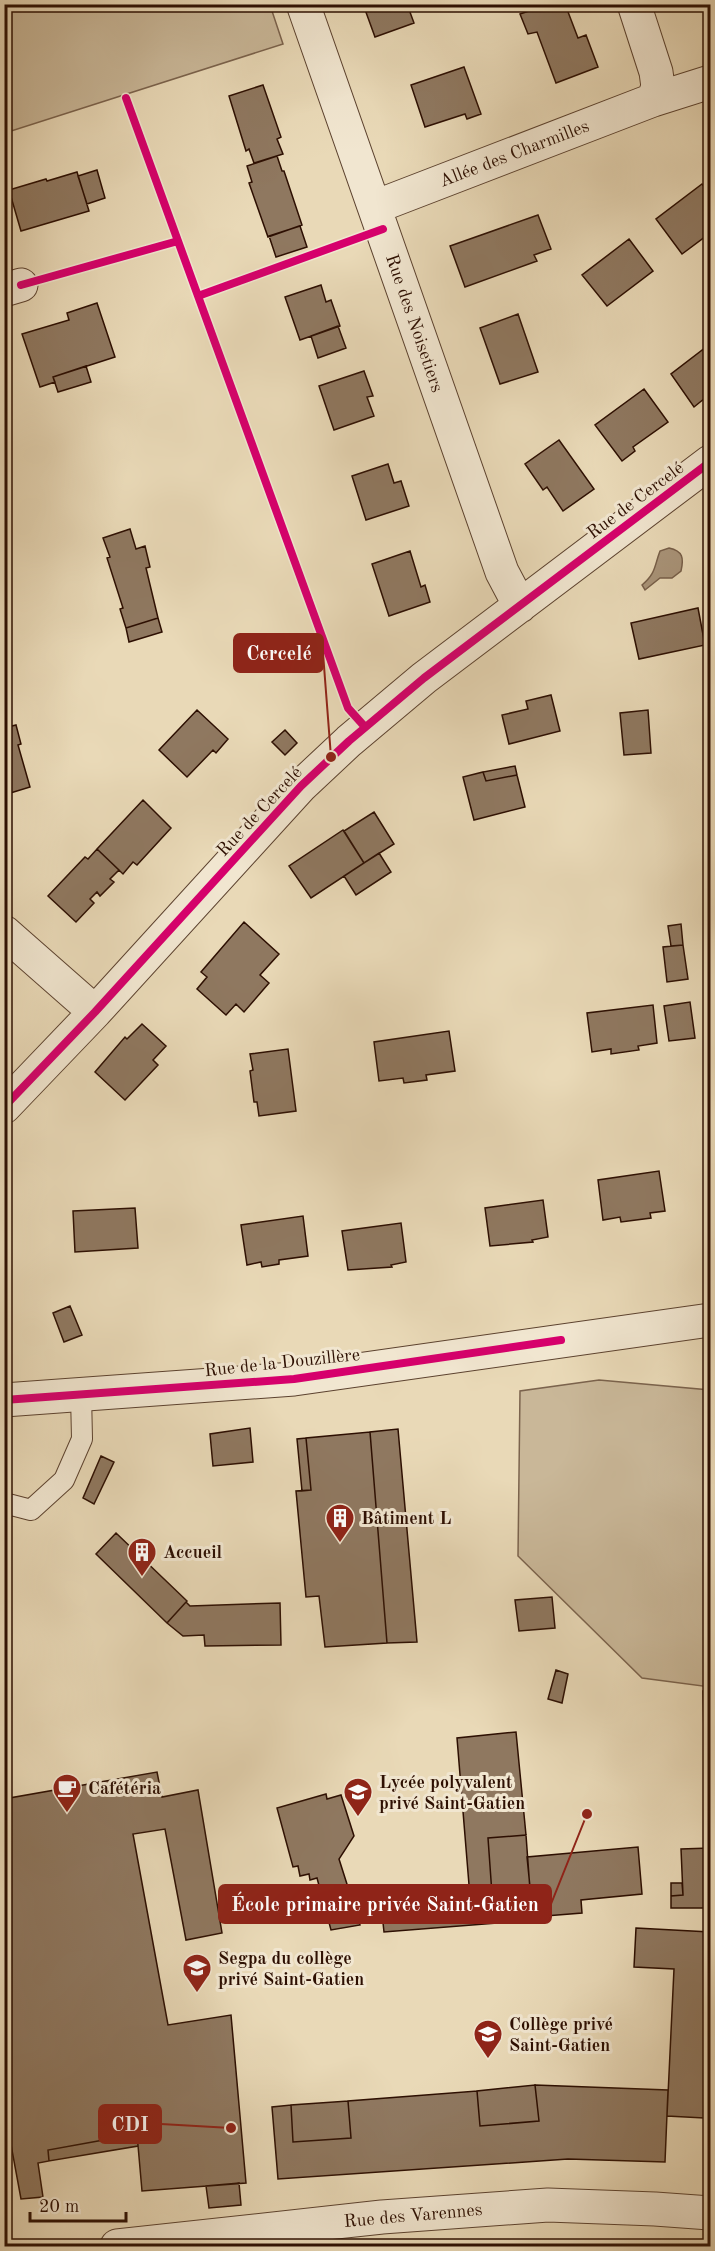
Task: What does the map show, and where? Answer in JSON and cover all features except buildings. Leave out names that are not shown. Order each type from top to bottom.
[{"type":"street","name":"Rue des Noisetiers","points":[[303,4],[502,572],[520,606]]},
{"type":"street","points":[[633,4],[656,72],[658,87],[653,100]]},
{"type":"street","name":"Allée des Charmilles","points":[[375,207],[653,100],[711,82]]},
{"type":"street","name":"Rue de Cercelé","points":[[4,1107],[95,1012],[301,786],[327,761],[398,699],[711,462]]},
{"type":"street","points":[[4,932],[95,1012]]},
{"type":"street","name":"Rue de la Douzillère","points":[[4,1400],[294,1379],[711,1320]]},
{"type":"street","name":"Rue des Varennes","points":[[117,2247],[307,2236],[548,2205],[711,2213]]},
{"type":"lane","points":[[4,1503],[31,1510],[64,1480],[82,1439],[81,1394]]},
{"type":"shaded area","points":[[5,4],[270,5],[283,44],[5,133]]},
{"type":"shaded area","points":[[669,548],[680,553],[681,571],[672,578],[660,578],[645,590],[642,585],[652,573],[660,551]]},
{"type":"shaded area","points":[[599,1380],[710,1390],[710,1687],[642,1678],[518,1556],[520,1391]]},
{"type":"cycle path","points":[[126,98],[198,296],[383,229]]},
{"type":"cycle path","points":[[21,285],[178,241]]},
{"type":"cycle path","points":[[198,296],[348,708],[365,727]]},
{"type":"cycle path","points":[[4,1107],[95,1012],[301,786],[349,741],[424,678],[710,462]]},
{"type":"cycle path","points":[[4,1400],[294,1379],[561,1340]]},
{"type":"place","name":"Cercelé","points":[[331,757]]},
{"type":"place","name":"Bâtiment L","points":[[340,1544]]},
{"type":"place","name":"Accueil","points":[[142,1578]]},
{"type":"place","name":"Cafétéria","points":[[67,1814]]},
{"type":"place","name":"École primaire privée Saint-Gatien","points":[[587,1814]]},
{"type":"place","name":"Lycée polyvalent privé Saint-Gatien","points":[[358,1818]]},
{"type":"place","name":"Segpa du collège privé Saint-Gatien","points":[[197,1994]]},
{"type":"place","name":"Collège privé Saint-Gatien","points":[[488,2060]]},
{"type":"place","name":"CDI","points":[[231,2128]]}]
